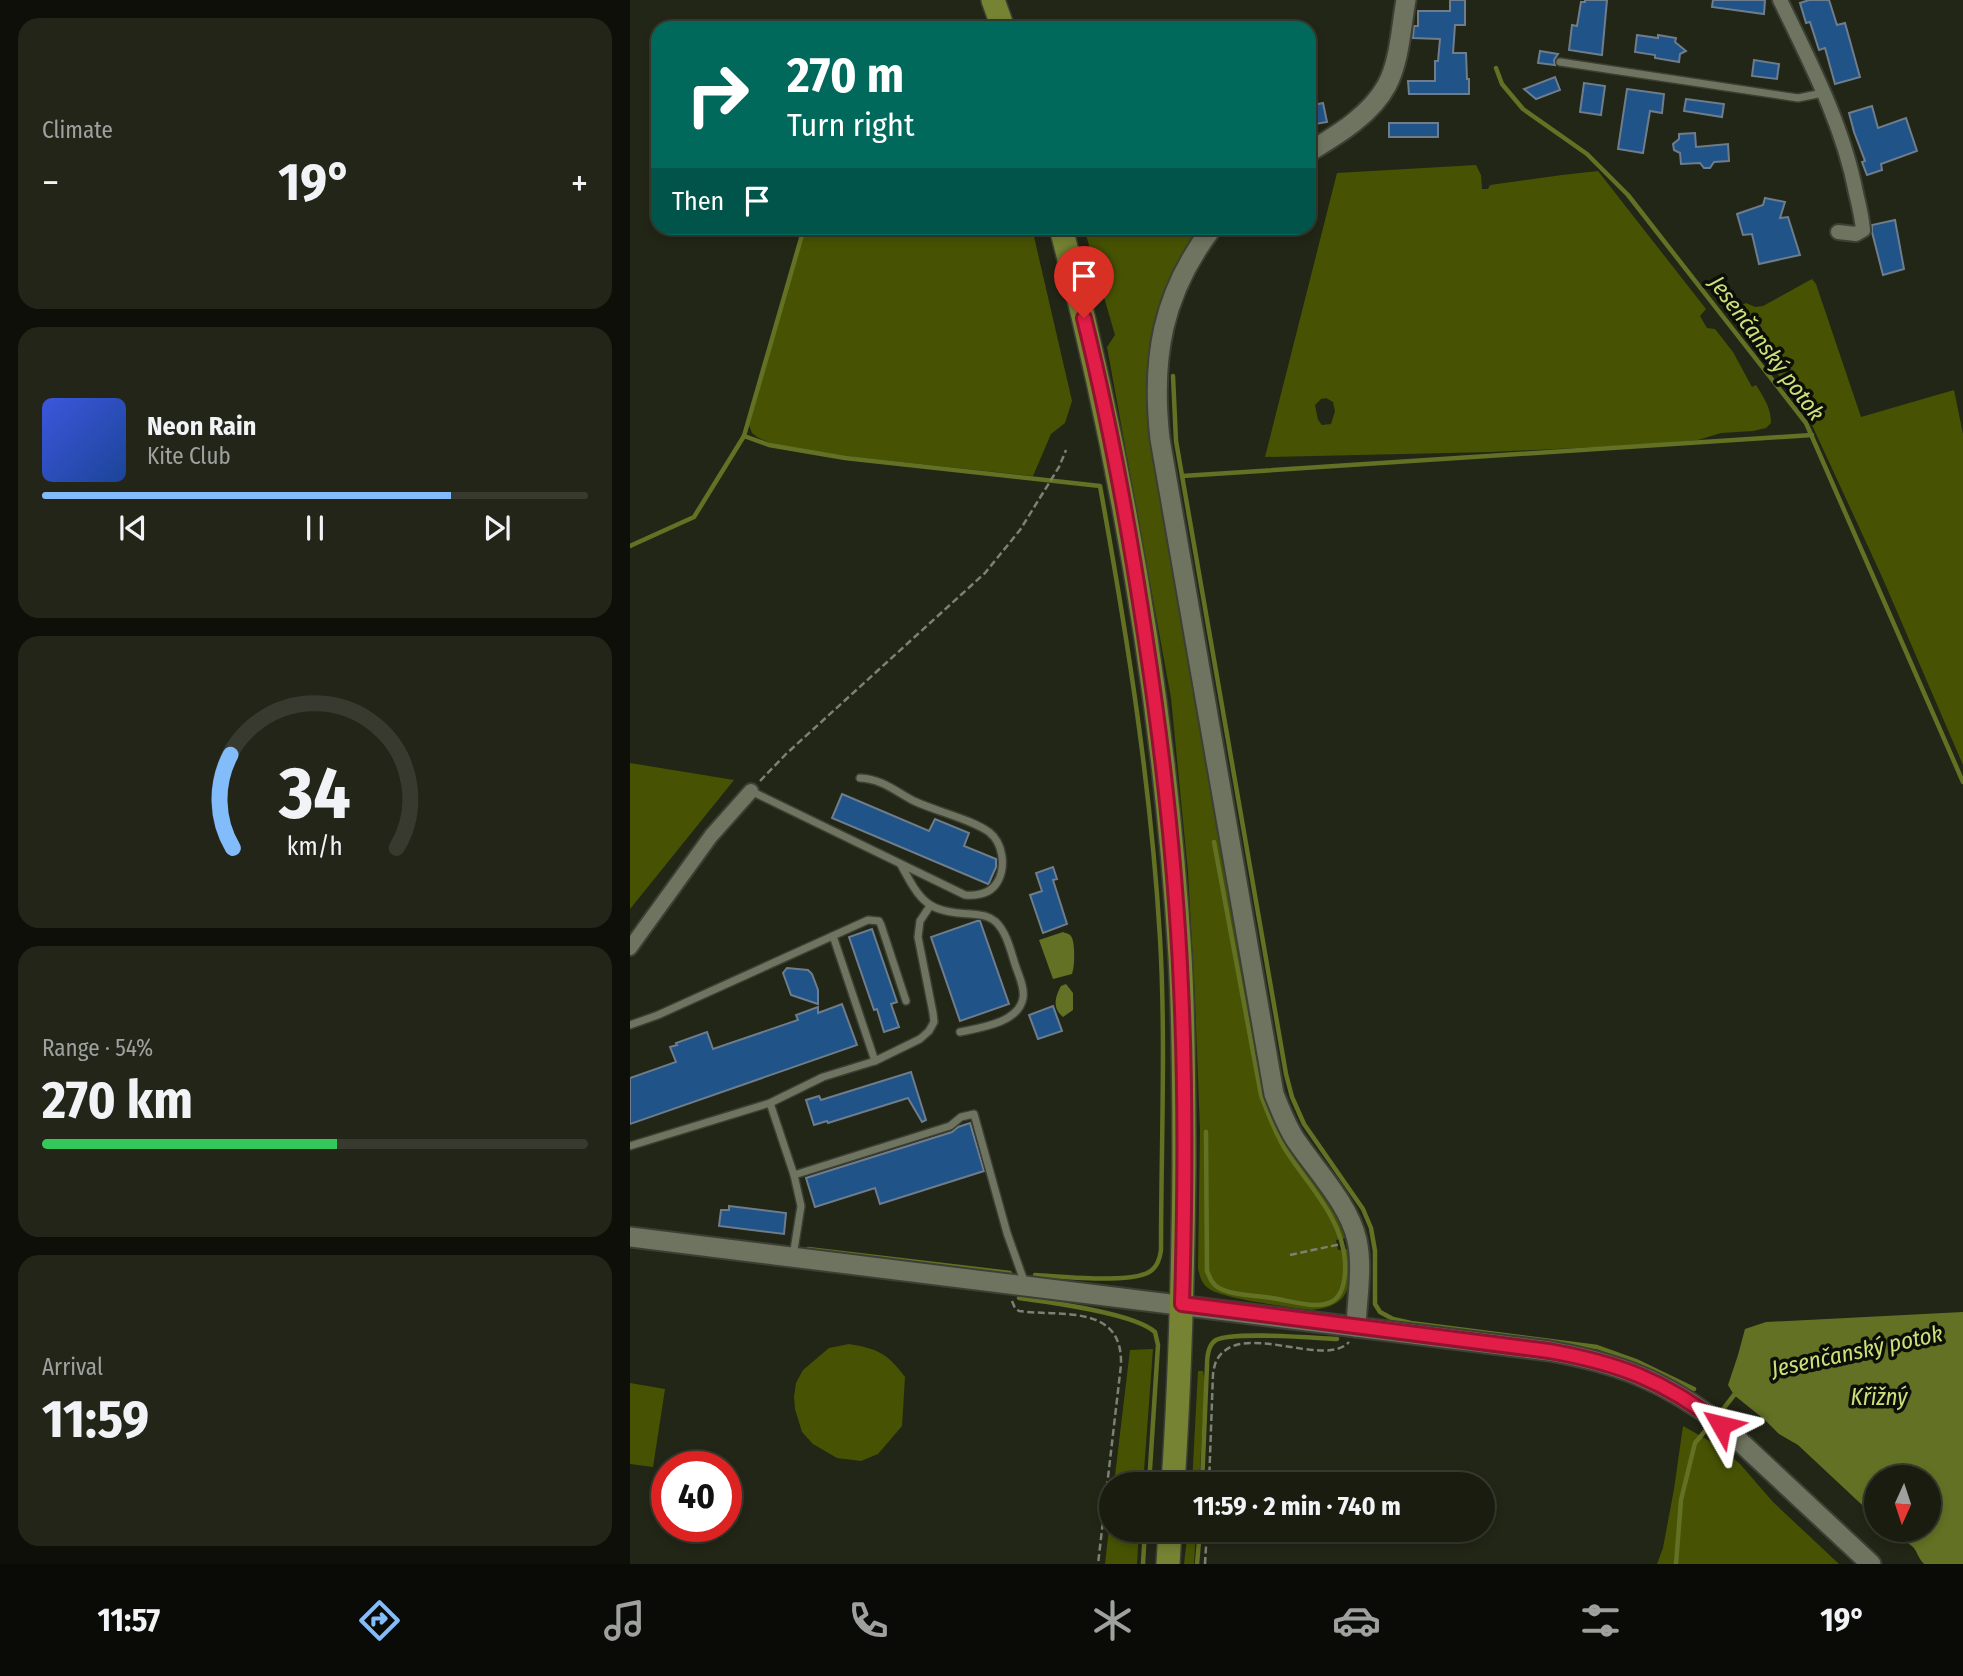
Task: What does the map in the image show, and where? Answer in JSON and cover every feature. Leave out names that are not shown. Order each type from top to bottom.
[{"type":"main road","points":[[993,0],[1000,21]]},
{"type":"main road","points":[[1063,235],[1095,362],[1136,573],[1156,705],[1175,894],[1181,989],[1184,1131],[1182,1304],[1174,1472]]},
{"type":"main road","points":[[1168,1564],[1169,1542]]},
{"type":"street","points":[[1316,148],[1361,116],[1387,86],[1398,49],[1406,0]]},
{"type":"street","points":[[1780,0],[1823,93],[1851,165],[1863,230],[1856,234],[1838,232]]},
{"type":"street","points":[[1207,235],[1182,277],[1167,310],[1160,341],[1157,374],[1156,408],[1160,439],[1274,1094],[1294,1136],[1340,1203],[1357,1240],[1359,1265],[1356,1327]]},
{"type":"street","points":[[630,948],[711,836],[751,791]]},
{"type":"street","points":[[630,1237],[1182,1304],[1549,1351],[1597,1360],[1653,1381],[1721,1425],[1871,1564]]},
{"type":"lane","points":[[1560,62],[1798,98],[1823,93]]},
{"type":"lane","points":[[751,791],[965,895],[984,894],[997,884],[1003,859],[991,833],[914,801],[887,784],[860,778]]},
{"type":"lane","points":[[901,864],[920,897],[930,906],[953,913],[983,915],[1002,928],[1009,945],[1022,987],[1020,1005],[1004,1020],[960,1032]]},
{"type":"lane","points":[[630,1146],[771,1103],[834,1073],[875,1061],[920,1039],[934,1022],[918,937],[920,922],[930,906]]},
{"type":"lane","points":[[630,1025],[658,1015],[867,920],[879,921],[906,1001]]},
{"type":"lane","points":[[833,936],[875,1061]]},
{"type":"lane","points":[[771,1103],[802,1206],[793,1257]]},
{"type":"lane","points":[[794,1175],[950,1126],[961,1117],[974,1114],[1007,1233],[1023,1278],[1017,1284]]},
{"type":"path","points":[[751,791],[786,754],[985,573],[1020,530],[1059,467],[1066,450]]},
{"type":"path","points":[[1290,1255],[1337,1245]]},
{"type":"path","points":[[1017,1284],[1011,1297],[1015,1308],[1026,1312],[1087,1317],[1113,1331],[1120,1345],[1121,1365],[1098,1564]]},
{"type":"path","points":[[1209,1472],[1213,1374],[1222,1354],[1229,1348],[1253,1344],[1338,1350],[1347,1345],[1356,1327]]},
{"type":"path","points":[[1205,1564],[1206,1542]]},
{"type":"shaded area","points":[[1476,165],[1481,175],[1482,189],[1488,189],[1490,185],[1598,171],[1706,309],[1700,316],[1707,328],[1715,329],[1733,352],[1752,387],[1756,385],[1768,408],[1771,423],[1766,428],[1753,431],[1721,433],[1698,440],[1640,445],[1491,452],[1265,457],[1337,173]],"holes":[[[1326,398],[1333,402],[1335,411],[1331,424],[1322,425],[1318,420],[1315,405]]]},
{"type":"shaded area","points":[[803,235],[1034,235],[1072,401],[1065,423],[1051,434],[1033,476],[845,456],[772,444],[752,433],[748,423]]},
{"type":"shaded area","points":[[1086,235],[1196,235],[1176,271],[1151,352],[1275,1121],[1291,1150],[1329,1203],[1346,1238],[1336,1240],[1338,1250],[1348,1249],[1349,1283],[1342,1298],[1325,1308],[1311,1310],[1227,1296],[1206,1286],[1198,1269],[1200,1131],[1188,872],[1171,698],[1107,347],[1115,335]]},
{"type":"shaded area","points":[[1812,279],[1861,417],[1954,390],[1963,434],[1963,765],[1883,579],[1812,425],[1801,404],[1729,312],[1746,303],[1755,307],[1763,306]]},
{"type":"shaded area","points":[[630,763],[734,780],[630,909]]},
{"type":"shaded area","points":[[849,1344],[881,1353],[893,1362],[905,1377],[902,1426],[878,1454],[861,1461],[837,1458],[813,1444],[802,1432],[795,1409],[796,1383],[803,1370],[829,1348]]},
{"type":"shaded area","points":[[1153,1349],[1144,1472],[1115,1472],[1130,1350]]},
{"type":"shaded area","points":[[1198,1371],[1203,1371],[1205,1383],[1200,1472],[1193,1472]]},
{"type":"shaded area","points":[[630,1383],[665,1389],[655,1451],[651,1451],[651,1467],[630,1464]]},
{"type":"shaded area","points":[[1683,1426],[1729,1452],[1727,1453],[1773,1502],[1839,1564],[1657,1564],[1663,1548]]},
{"type":"shaded area","points":[[1107,1542],[1138,1542],[1137,1564],[1105,1564]]},
{"type":"shaded area","points":[[1187,1542],[1195,1542],[1194,1564],[1184,1564]]},
{"type":"water","points":[[1063,932],[1070,935],[1073,941],[1073,971],[1072,974],[1053,979],[1039,940]]},
{"type":"water","points":[[1066,984],[1073,993],[1073,1010],[1063,1017],[1057,1010],[1056,1002],[1061,986]]},
{"type":"water","name":"Křižný","points":[[1963,1312],[1963,1564],[1924,1564],[1912,1546],[1906,1542],[1941,1542],[1941,1465],[1864,1465],[1864,1507],[1798,1445],[1779,1434],[1734,1395],[1728,1385],[1745,1329],[1766,1322]]},
{"type":"building","points":[[1450,0],[1465,0],[1465,25],[1455,25],[1453,53],[1466,53],[1469,94],[1409,94],[1408,81],[1435,81],[1435,61],[1438,61],[1440,39],[1413,38],[1414,26],[1418,26],[1418,11],[1450,11]]},
{"type":"building","points":[[1607,0],[1602,55],[1569,50],[1572,25],[1577,26],[1581,2]]},
{"type":"building","points":[[1713,0],[1765,0],[1764,14],[1712,7]]},
{"type":"building","points":[[1829,0],[1837,25],[1845,23],[1860,77],[1835,84],[1825,48],[1819,50],[1810,22],[1806,23],[1800,3]]},
{"type":"building","points":[[1637,35],[1676,38],[1675,42],[1686,51],[1680,54],[1679,62],[1635,52]]},
{"type":"building","points":[[1540,51],[1558,54],[1554,60],[1555,65],[1538,63]]},
{"type":"building","points":[[1754,60],[1779,64],[1777,79],[1752,76]]},
{"type":"building","points":[[1555,77],[1560,90],[1536,99],[1524,89]]},
{"type":"building","points":[[1584,83],[1605,86],[1601,115],[1580,112]]},
{"type":"building","points":[[1627,89],[1664,94],[1662,113],[1650,111],[1643,153],[1618,149]]},
{"type":"building","points":[[1686,99],[1724,104],[1722,117],[1684,111]]},
{"type":"building","points":[[1323,103],[1327,122],[1316,124],[1316,104]]},
{"type":"building","points":[[1872,106],[1878,128],[1906,118],[1917,151],[1881,164],[1882,170],[1867,175],[1849,113]]},
{"type":"building","points":[[1389,123],[1438,123],[1438,137],[1389,137]]},
{"type":"building","points":[[1695,133],[1696,147],[1728,144],[1729,161],[1714,162],[1710,168],[1704,168],[1700,163],[1681,164],[1680,153],[1674,150],[1673,144],[1679,139],[1679,134]]},
{"type":"building","points":[[1765,198],[1785,202],[1780,218],[1788,217],[1800,255],[1759,264],[1752,234],[1743,235],[1737,214],[1763,205]]},
{"type":"building","points":[[1895,220],[1904,269],[1883,275],[1872,225]]},
{"type":"building","points":[[842,794],[929,831],[935,819],[969,833],[964,846],[996,859],[996,867],[989,883],[832,818]]},
{"type":"building","points":[[1053,867],[1057,879],[1053,880],[1067,924],[1043,933],[1030,895],[1042,891],[1036,873]]},
{"type":"building","points":[[980,921],[1009,1004],[960,1021],[931,937]]},
{"type":"building","points":[[872,929],[897,1002],[891,1004],[899,1027],[884,1032],[849,937]]},
{"type":"building","points":[[787,968],[808,970],[812,974],[818,990],[818,1004],[791,995],[783,973]]},
{"type":"building","points":[[842,1004],[857,1045],[630,1124],[630,1078],[676,1062],[670,1047],[677,1045],[676,1043],[707,1032],[713,1049],[798,1020],[796,1015],[818,1007],[818,1013]]},
{"type":"building","points":[[1053,1006],[1062,1031],[1038,1039],[1029,1015]]},
{"type":"building","points":[[911,1072],[926,1120],[922,1122],[908,1098],[814,1125],[806,1100],[819,1096],[821,1100]]},
{"type":"building","points":[[970,1123],[984,1171],[880,1204],[875,1188],[815,1207],[806,1178],[952,1132]]},
{"type":"building","points":[[729,1206],[786,1213],[784,1234],[719,1226],[721,1210],[729,1210]]},
{"type":"waterway","name":"Jesenčanský potok","points":[[1496,68],[1502,84],[1523,109],[1587,154],[1628,195],[1806,423],[1963,782]]},
{"type":"waterway","points":[[802,235],[744,436],[769,445],[845,458],[1100,486],[1137,711],[1156,881],[1163,1016],[1161,1250],[1156,1266],[1143,1275],[1114,1278],[1035,1275]]},
{"type":"waterway","points":[[1173,376],[1176,441],[1286,1074],[1292,1097],[1304,1124],[1363,1209],[1371,1228],[1375,1251],[1375,1304],[1380,1312],[1393,1319],[1411,1323],[1597,1347],[1636,1361],[1694,1389]]},
{"type":"waterway","points":[[1182,476],[1812,435]]},
{"type":"waterway","points":[[630,546],[694,517],[744,436]]},
{"type":"waterway","points":[[1206,1132],[1207,1271],[1213,1283],[1231,1293],[1313,1305],[1334,1300],[1340,1293],[1344,1280],[1342,1245],[1330,1215],[1281,1143],[1261,1095],[1214,842]]},
{"type":"waterway","points":[[808,1249],[1010,1273]]},
{"type":"waterway","points":[[1019,1298],[1111,1314],[1144,1325],[1155,1332],[1158,1345],[1150,1472]]},
{"type":"waterway","points":[[1202,1472],[1207,1358],[1213,1342],[1225,1337],[1256,1335],[1337,1339]]},
{"type":"waterway","name":"Jesenčanský potok","points":[[1717,1417],[1734,1395],[1740,1394]]},
{"type":"waterway","name":"Jesenčanský potok","points":[[1676,1564],[1681,1500],[1695,1443],[1711,1424]]},
{"type":"waterway","points":[[1143,1564],[1144,1542]]},
{"type":"waterway","points":[[1197,1564],[1199,1542]]},
{"type":"route","points":[[1084,318],[1108,422],[1134,561],[1156,705],[1171,839],[1183,1040],[1182,1304],[1549,1351],[1597,1360],[1632,1371],[1672,1390],[1721,1425]]}]
